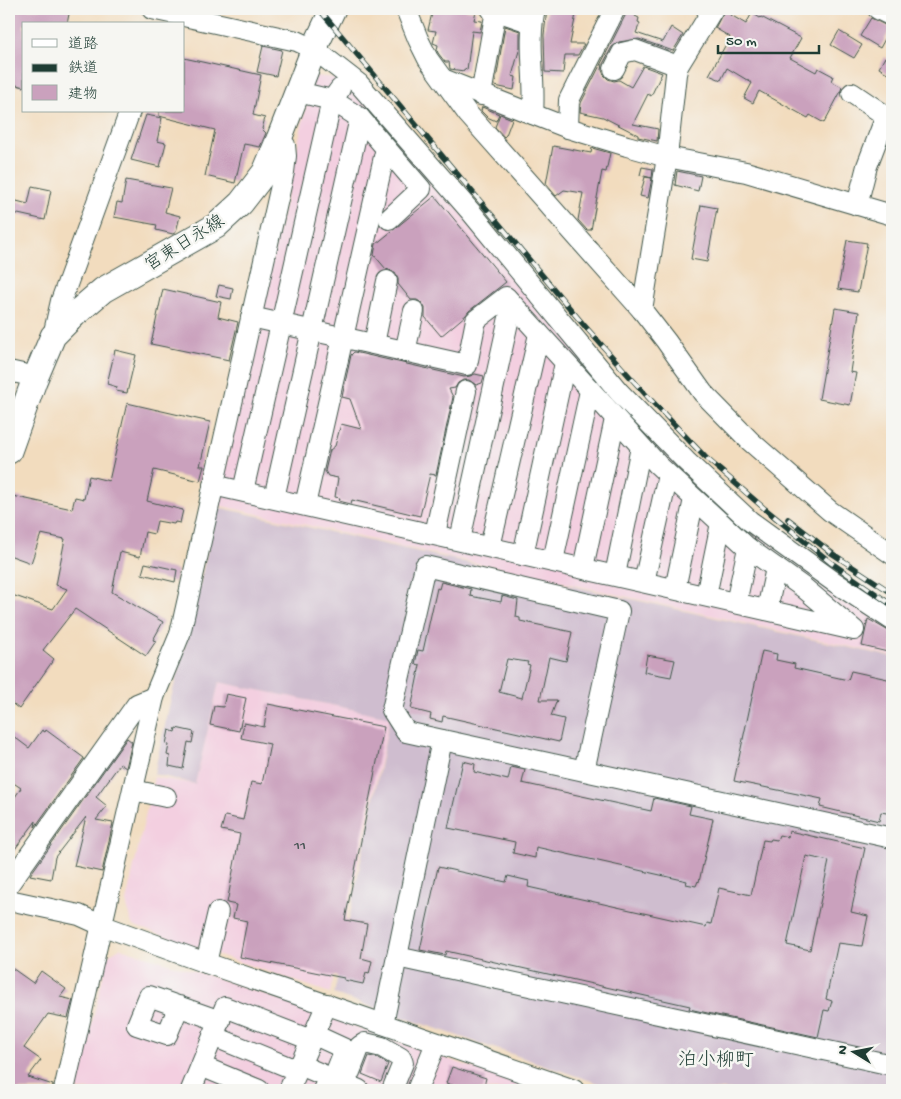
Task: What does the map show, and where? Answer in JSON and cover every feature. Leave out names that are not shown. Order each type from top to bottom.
[{"type":"main road","name":"宮東日永線","points":[[9,451],[53,336],[74,314],[103,290],[216,226],[241,203],[264,172],[280,139],[314,49],[333,9]]},
{"type":"street","points":[[406,9],[428,59],[468,114],[642,310],[703,393],[750,441],[830,511],[892,554]]},
{"type":"street","points":[[568,128],[570,100],[615,9]]},
{"type":"street","points":[[481,94],[493,10],[533,16],[533,114]]},
{"type":"street","points":[[642,310],[667,157],[676,74],[678,66],[706,11]]},
{"type":"street","points":[[160,15],[297,41],[314,49],[359,84],[470,212],[620,392],[686,461],[750,521],[833,581],[892,620]]},
{"type":"street","points":[[614,69],[622,53],[631,49],[678,66]]},
{"type":"street","points":[[243,491],[332,100],[349,76]]},
{"type":"street","points":[[442,79],[568,128],[667,157],[746,172],[892,215]]},
{"type":"street","points":[[298,92],[332,100],[360,118],[421,189],[389,219]]},
{"type":"street","points":[[852,93],[886,116],[867,166],[857,204]]},
{"type":"street","points":[[53,336],[61,301],[130,112]]},
{"type":"street","points":[[274,498],[360,118]]},
{"type":"street","points":[[64,1090],[154,697],[180,634],[284,172],[285,145],[280,139]]},
{"type":"street","points":[[305,505],[386,148]]},
{"type":"street","points":[[374,344],[387,281]]},
{"type":"street","points":[[213,485],[854,630],[804,588],[748,548],[668,475],[615,419],[506,297],[476,320],[467,365],[437,349],[405,352],[251,317]]},
{"type":"street","points":[[460,540],[512,304]]},
{"type":"street","points":[[405,352],[414,311]]},
{"type":"street","points":[[490,547],[539,334]]},
{"type":"street","points":[[523,554],[565,363]]},
{"type":"street","points":[[9,371],[36,378]]},
{"type":"street","points":[[435,534],[466,391]]},
{"type":"street","points":[[552,561],[590,391]]},
{"type":"street","points":[[583,568],[615,419]]},
{"type":"street","points":[[614,575],[641,447]]},
{"type":"street","points":[[644,582],[668,475]]},
{"type":"street","points":[[675,589],[694,498]]},
{"type":"street","points":[[706,596],[721,523]]},
{"type":"street","points":[[736,603],[748,548]]},
{"type":"street","points":[[584,771],[619,611],[425,566],[392,710],[406,732],[584,771],[892,838]]},
{"type":"street","points":[[767,610],[776,568]]},
{"type":"street","points":[[798,617],[804,588]]},
{"type":"street","points":[[9,884],[137,704],[154,697]]},
{"type":"street","points":[[383,1024],[442,740]]},
{"type":"street","points":[[134,790],[166,797]]},
{"type":"street","points":[[9,900],[79,915],[101,925],[206,963],[574,1090]]},
{"type":"street","points":[[206,963],[218,912]]},
{"type":"street","points":[[397,957],[892,1065]]},
{"type":"street","points":[[289,1090],[326,1004]]},
{"type":"street","points":[[179,1006],[216,1029],[291,1068],[300,1065],[346,1087]]},
{"type":"street","points":[[191,1090],[225,1007],[311,1040],[319,1037],[345,1049],[346,1087]]},
{"type":"street","points":[[346,1087],[360,1046],[365,1043],[382,1047],[401,1058],[403,1063],[392,1090]]},
{"type":"street","points":[[417,1090],[436,1043]]},
{"type":"street","points":[[201,1066],[259,1090]]},
{"type":"shaded area","points":[[313,76],[336,78],[361,95],[638,417],[892,625],[892,656],[217,505]]},
{"type":"shaded area","points":[[217,507],[892,657],[892,1090],[618,1090],[334,994],[390,717],[219,682],[195,784],[154,774],[172,694],[191,624]]},
{"type":"shaded area","points":[[219,682],[390,717],[330,993],[132,925],[126,902],[154,777],[195,784]]},
{"type":"shaded area","points":[[120,948],[229,982],[525,1086],[523,1090],[76,1090],[108,955]]},
{"type":"building","points":[[9,9],[70,9],[67,22],[22,22],[22,86],[9,83]]},
{"type":"building","points":[[433,9],[476,11],[474,20],[482,21],[480,32],[472,31],[467,70],[450,69],[449,62],[445,62],[438,53],[438,45],[433,43],[436,31],[428,30]]},
{"type":"building","points":[[547,9],[577,9],[570,44],[584,44],[578,55],[565,55],[563,73],[545,72],[544,35]]},
{"type":"building","points":[[627,9],[637,9],[635,16],[639,18],[638,22],[640,23],[636,33],[663,42],[671,27],[683,35],[673,51],[639,39],[619,42],[612,47],[603,64],[602,70],[608,79],[619,80],[631,87],[643,66],[662,73],[651,96],[648,94],[633,124],[658,129],[657,141],[638,137],[638,135],[603,117],[580,112],[581,103]]},
{"type":"building","points":[[724,11],[746,24],[752,13],[801,38],[790,58],[816,72],[818,68],[833,76],[831,81],[842,87],[824,123],[810,115],[808,118],[759,91],[753,103],[744,98],[752,83],[727,68],[721,80],[709,75],[730,37],[715,28]]},
{"type":"building","points":[[871,18],[891,28],[880,48],[860,36]]},
{"type":"building","points":[[505,26],[520,31],[520,47],[512,76],[516,77],[514,90],[495,86]]},
{"type":"building","points":[[839,31],[862,45],[854,58],[831,45]]},
{"type":"building","points":[[263,46],[282,50],[276,76],[257,72]]},
{"type":"building","points":[[885,57],[892,62],[892,76],[879,68]]},
{"type":"building","points":[[185,58],[261,75],[253,115],[265,118],[262,129],[266,133],[260,147],[244,144],[235,183],[205,176],[215,130],[159,116],[159,112],[185,112]]},
{"type":"building","points":[[482,107],[499,114],[496,121],[487,117],[481,111]]},
{"type":"building","points":[[500,114],[512,119],[504,137],[495,127]]},
{"type":"building","points":[[146,115],[162,118],[157,141],[166,143],[160,167],[131,160]]},
{"type":"building","points":[[553,146],[591,153],[592,148],[610,153],[606,172],[602,171],[591,230],[587,230],[578,220],[583,193],[564,190],[556,196],[546,184]]},
{"type":"building","points":[[642,167],[653,169],[652,178],[640,175]]},
{"type":"building","points":[[677,171],[701,176],[698,191],[675,185]]},
{"type":"building","points":[[645,177],[652,178],[648,198],[640,196]]},
{"type":"building","points":[[126,180],[171,188],[165,212],[180,216],[176,232],[173,234],[156,230],[157,225],[114,217],[117,202],[122,203]]},
{"type":"building","points":[[32,186],[51,190],[45,220],[9,212],[9,199],[28,204]]},
{"type":"building","points":[[435,196],[506,282],[441,336],[425,317],[425,308],[422,303],[417,300],[411,300],[398,284],[395,272],[386,269],[374,255],[376,244]]},
{"type":"building","points":[[701,205],[717,208],[707,262],[691,259]]},
{"type":"building","points":[[847,240],[867,243],[858,292],[838,289]]},
{"type":"building","points":[[219,285],[233,288],[231,299],[216,296]]},
{"type":"building","points":[[163,289],[221,302],[218,317],[238,322],[229,360],[151,344]]},
{"type":"building","points":[[835,308],[859,312],[850,372],[856,373],[850,405],[819,399]]},
{"type":"building","points":[[115,350],[136,355],[127,393],[116,391],[117,387],[107,384]]},
{"type":"building","points":[[354,352],[464,377],[475,374],[484,376],[482,383],[476,385],[469,380],[463,380],[455,388],[449,389],[453,397],[436,475],[430,474],[420,516],[352,500],[351,504],[339,501],[340,498],[335,497],[338,478],[328,476],[325,471],[330,450],[335,446],[341,424],[361,429],[350,399],[342,397],[351,355]]},
{"type":"building","points":[[127,403],[210,422],[200,466],[204,466],[200,481],[154,470],[147,501],[183,510],[180,523],[175,522],[174,524],[157,521],[154,534],[145,532],[140,557],[120,552],[112,592],[163,622],[153,640],[156,641],[146,656],[75,609],[43,650],[54,659],[19,709],[9,701],[9,594],[53,609],[67,589],[56,585],[65,539],[41,534],[31,563],[9,555],[9,504],[11,505],[13,496],[72,509],[75,497],[84,499],[89,476],[109,481]]},
{"type":"building","points":[[145,563],[177,570],[175,582],[142,574]]},
{"type":"building","points":[[441,582],[471,589],[470,596],[501,602],[502,596],[518,600],[516,617],[520,618],[520,621],[572,632],[566,661],[549,657],[540,700],[557,700],[551,716],[564,719],[559,742],[443,716],[442,722],[430,719],[431,714],[411,709],[420,665],[415,664],[418,650],[423,651],[437,588],[439,589]],"holes":[[[507,659],[528,662],[527,664],[530,665],[522,698],[499,692]]]},
{"type":"building","points":[[868,619],[892,633],[892,653],[862,646]]},
{"type":"building","points":[[762,651],[777,654],[776,660],[795,664],[794,668],[848,680],[851,671],[892,680],[892,814],[881,812],[879,821],[820,807],[822,799],[734,781]]},
{"type":"building","points":[[647,655],[675,660],[671,677],[644,672]]},
{"type":"building","points":[[226,694],[246,698],[239,731],[210,725],[214,706],[223,707]]},
{"type":"building","points":[[268,704],[384,727],[345,920],[367,924],[361,958],[372,961],[369,974],[366,973],[363,984],[344,980],[344,978],[240,957],[247,921],[233,918],[236,905],[227,903],[240,834],[221,830],[225,816],[243,820],[251,782],[262,784],[270,744],[241,738],[244,723],[264,727]]},
{"type":"building","points":[[176,728],[194,732],[192,743],[188,742],[183,769],[169,766],[170,756],[167,755],[169,745],[166,744],[169,730],[175,732]]},
{"type":"building","points":[[42,730],[45,732],[46,730],[84,758],[35,827],[36,821],[9,857],[9,806],[21,788],[9,780],[9,733],[29,748]]},
{"type":"building","points":[[127,738],[132,742],[126,768],[120,764],[96,797],[107,806],[96,820],[113,823],[102,872],[74,866],[86,817],[55,857],[51,879],[30,875]]},
{"type":"building","points":[[463,761],[475,764],[474,772],[508,780],[511,767],[525,770],[522,783],[651,811],[654,798],[691,806],[689,814],[713,819],[699,882],[696,886],[686,884],[687,881],[536,847],[535,858],[513,853],[515,842],[448,828]]},
{"type":"building","points":[[789,831],[865,848],[851,912],[868,916],[862,946],[838,943],[826,999],[832,1001],[829,1011],[824,1010],[818,1037],[689,1009],[690,1006],[446,951],[445,955],[420,950],[438,867],[506,882],[508,876],[529,881],[528,887],[706,927],[707,923],[711,924],[719,888],[751,895],[763,840],[777,840],[779,835],[788,837]],"holes":[[[806,856],[829,861],[810,950],[787,945]]]},
{"type":"building","points":[[9,966],[33,983],[41,971],[66,989],[60,997],[73,1000],[68,1018],[48,1014],[24,1048],[41,1060],[28,1077],[53,1085],[52,1090],[9,1090]]},
{"type":"building","points":[[369,1056],[378,1058],[388,1064],[381,1082],[362,1074]]},
{"type":"building","points":[[452,1067],[486,1078],[483,1090],[467,1090],[446,1083]]},
{"type":"railway","points":[[319,9],[583,324],[647,396],[705,457],[830,562],[892,605]]},
{"type":"railway","points":[[788,519],[833,554],[892,593]]},
{"type":"district","name":"泊小柳町","points":[[716,1058]]}]
